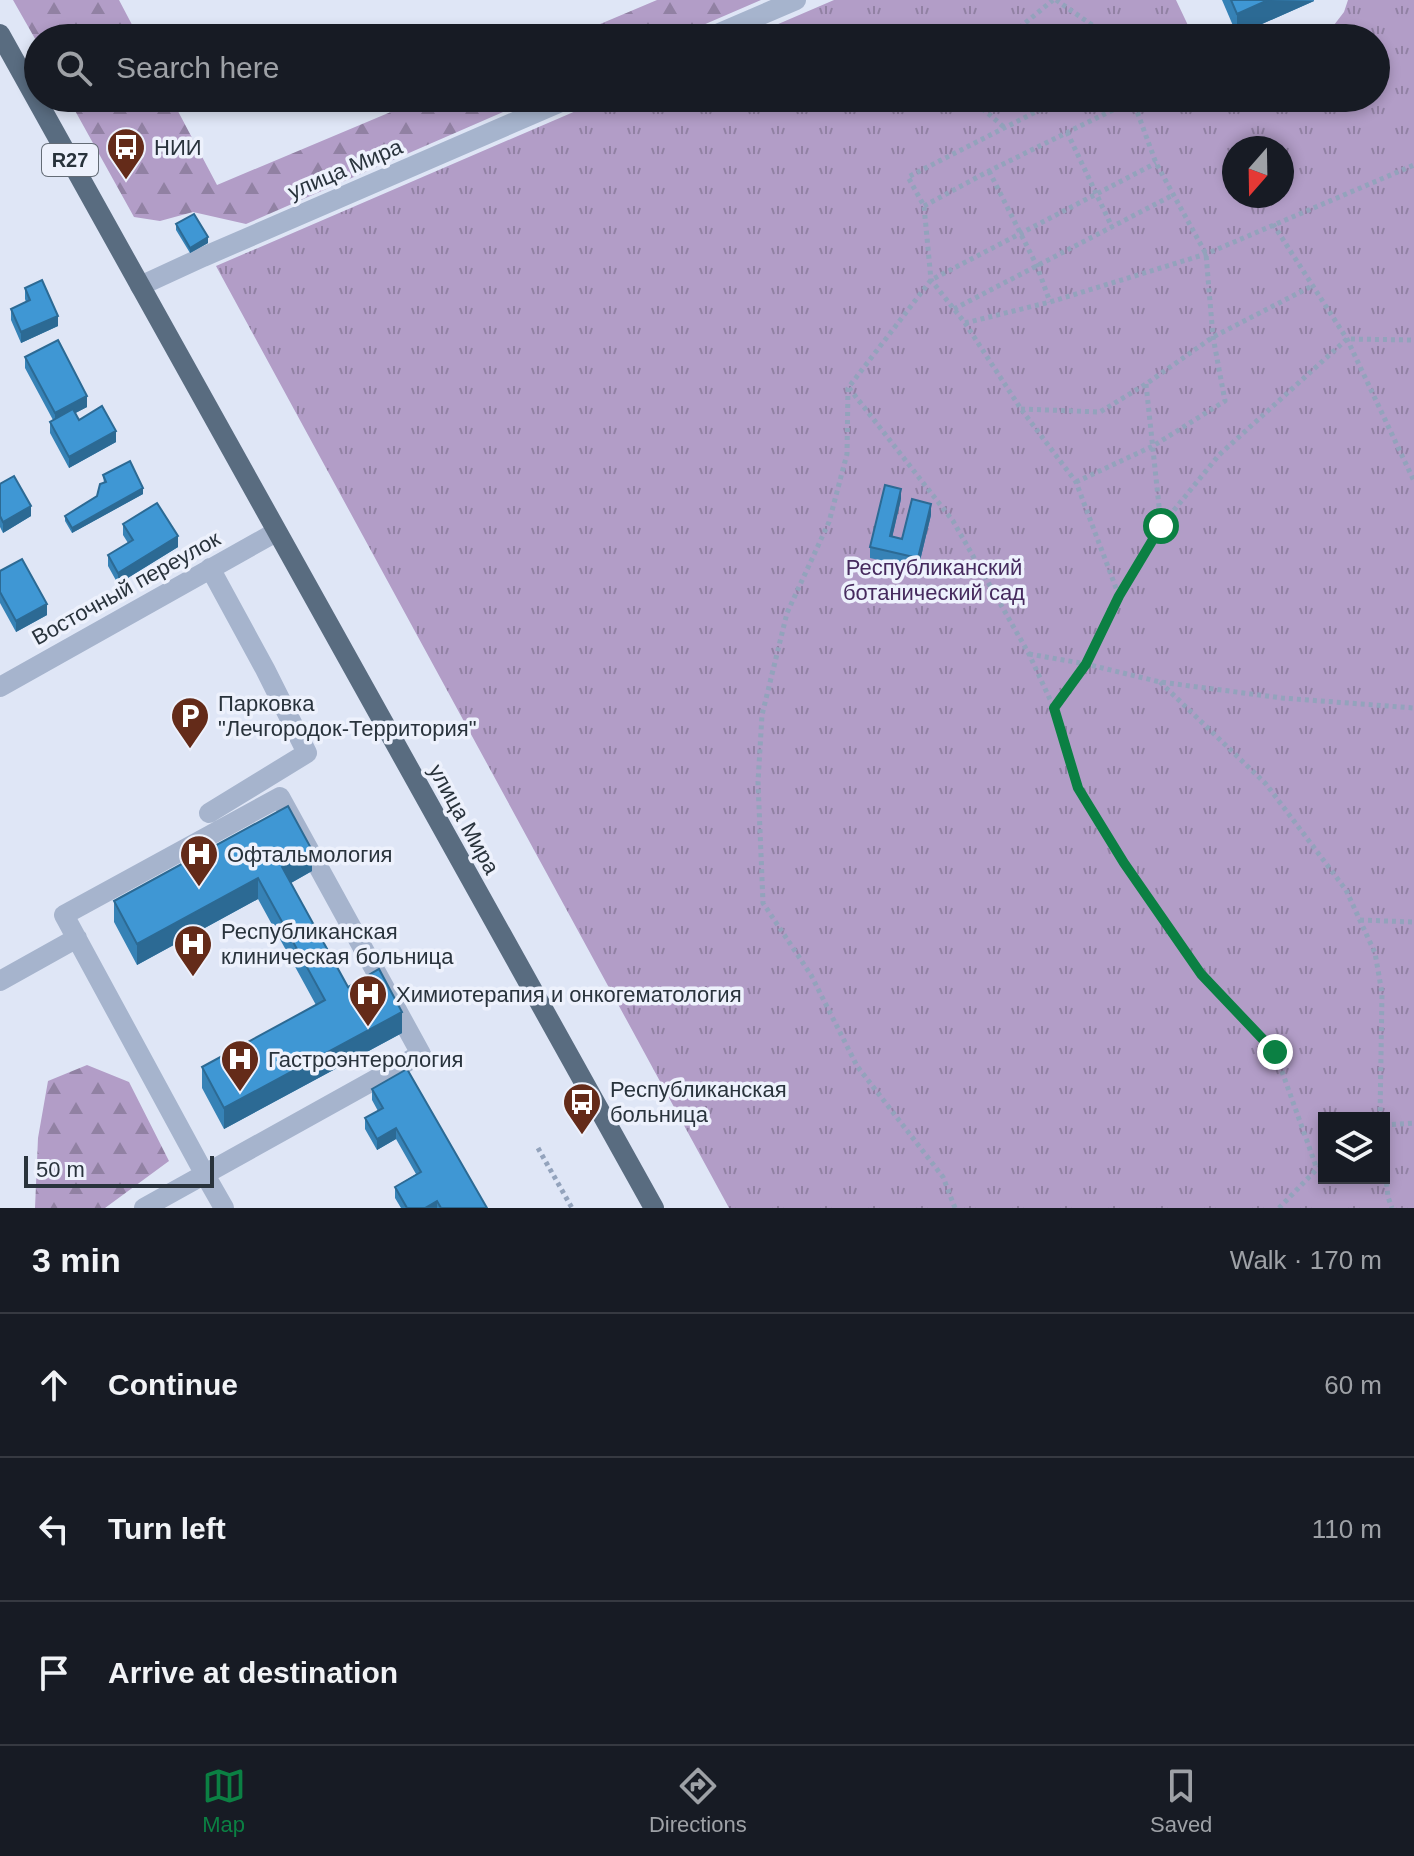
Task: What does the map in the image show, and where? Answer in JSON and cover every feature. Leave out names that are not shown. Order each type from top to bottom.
[{"type":"main road","name":"улица Мира","points":[[0,34],[24,77]]},
{"type":"main road","name":"улица Мира","points":[[43,112],[654,1208]]},
{"type":"street","points":[[740,24],[796,0]]},
{"type":"street","name":"улица Мира","points":[[140,286],[538,112]]},
{"type":"street","name":"Восточный переулок","points":[[0,687],[276,532]]},
{"type":"street","points":[[209,813],[307,753],[210,568]]},
{"type":"street","points":[[144,1208],[204,1173],[421,1054],[280,797],[64,915],[204,1173],[224,1208]]},
{"type":"street","points":[[0,981],[77,938]]},
{"type":"path","points":[[1024,24],[1054,0],[1090,24]]},
{"type":"path","points":[[986,112],[1005,128]]},
{"type":"path","points":[[1036,112],[908,177],[924,206],[931,280],[965,323],[1021,409],[1076,482],[1119,596]]},
{"type":"path","points":[[924,206],[1107,112]]},
{"type":"path","points":[[1076,482],[1153,446],[1225,401],[1213,337],[1206,254],[1156,163],[1138,112]]},
{"type":"path","points":[[1067,132],[1112,227]]},
{"type":"path","points":[[955,1208],[943,1177],[857,1066],[811,975],[763,903],[758,782],[762,715],[787,613],[829,522],[847,454],[848,388],[931,280],[1156,163]]},
{"type":"path","points":[[965,323],[1050,302],[1206,254],[1414,165]]},
{"type":"path","points":[[989,171],[1037,266],[1050,302]]},
{"type":"path","points":[[954,309],[1174,195]]},
{"type":"path","points":[[1273,224],[1347,339],[1414,481]]},
{"type":"path","points":[[1021,409],[1100,412],[1213,337],[1312,286]]},
{"type":"path","points":[[1054,708],[1086,664],[1119,596],[1161,526],[1219,455],[1347,339],[1414,340]]},
{"type":"path","points":[[1146,384],[1161,526]]},
{"type":"path","points":[[848,388],[953,521],[1029,654],[1054,708],[1078,788],[1124,863],[1201,974],[1275,1052],[1317,1169],[1279,1208]]},
{"type":"path","points":[[1029,654],[1160,682],[1282,698],[1414,708]]},
{"type":"path","points":[[1160,682],[1266,784],[1346,890],[1375,953],[1382,993],[1380,1112]]},
{"type":"path","points":[[1360,920],[1414,922]]},
{"type":"path","points":[[1390,1125],[1414,1123]]},
{"type":"path","points":[[538,1148],[572,1208]]},
{"type":"path","points":[[1387,1184],[1392,1208]]},
{"type":"green space","points":[[13,0],[119,0],[132,24],[27,24]]},
{"type":"green space","points":[[657,0],[761,0],[705,24],[600,24]]},
{"type":"green space","points":[[834,0],[1176,0],[1187,24],[778,24]]},
{"type":"green space","name":"Республиканский ботанический сад","points":[[1348,0],[1414,0],[1414,1208],[729,1208],[216,266],[574,112],[1390,112],[1390,24],[1335,24]]},
{"type":"green space","points":[[76,112],[178,112],[217,185],[391,112],[503,112],[246,224],[193,212],[160,221],[134,217]]},
{"type":"green space","points":[[87,1065],[129,1082],[169,1161],[105,1208],[35,1208],[38,1138],[48,1081]]},
{"type":"building","points":[[1231,0],[1268,0],[1237,14]]},
{"type":"building","points":[[194,214],[208,237],[190,248],[176,224]]},
{"type":"building","points":[[42,280],[58,316],[21,332],[11,309],[30,300],[25,288]]},
{"type":"building","points":[[58,340],[87,396],[55,413],[25,357]]},
{"type":"building","points":[[102,406],[116,431],[69,457],[50,422],[73,409],[79,420]]},
{"type":"building","points":[[130,461],[143,488],[72,528],[65,516],[97,496],[100,484],[106,482],[103,475]]},
{"type":"building","points":[[14,476],[31,506],[3,522],[0,516],[0,484]]},
{"type":"building","points":[[885,485],[901,489],[890,536],[902,539],[912,499],[931,504],[918,558],[870,547]]},
{"type":"building","points":[[157,503],[178,536],[118,573],[108,555],[133,540],[123,524]]},
{"type":"building","points":[[22,559],[47,604],[16,621],[0,592],[0,571]]},
{"type":"building","points":[[288,806],[312,850],[282,867],[348,987],[379,969],[402,1012],[224,1108],[202,1067],[325,1000],[258,878],[137,944],[114,901]]},
{"type":"building","points":[[407,1069],[487,1208],[441,1208],[437,1201],[425,1208],[407,1208],[395,1187],[421,1172],[396,1128],[377,1139],[365,1118],[383,1108],[372,1089]]},
{"type":"place","name":"НИИ","points":[[126,181]]},
{"type":"place","name":"Парковка \"Лечгородок-Территория\"","points":[[190,750]]},
{"type":"place","name":"Офтальмология","points":[[199,888]]},
{"type":"place","name":"Республиканская клиническая больница","points":[[193,978]]},
{"type":"place","name":"Химиотерапия и онкогематология","points":[[368,1028]]},
{"type":"place","name":"Гастроэнтерология","points":[[240,1093]]},
{"type":"place","name":"Республиканская больница","points":[[582,1136]]},
{"type":"route","points":[[1161,526],[1119,596],[1086,664],[1054,708],[1078,788],[1124,863],[1201,974],[1275,1052]]}]
